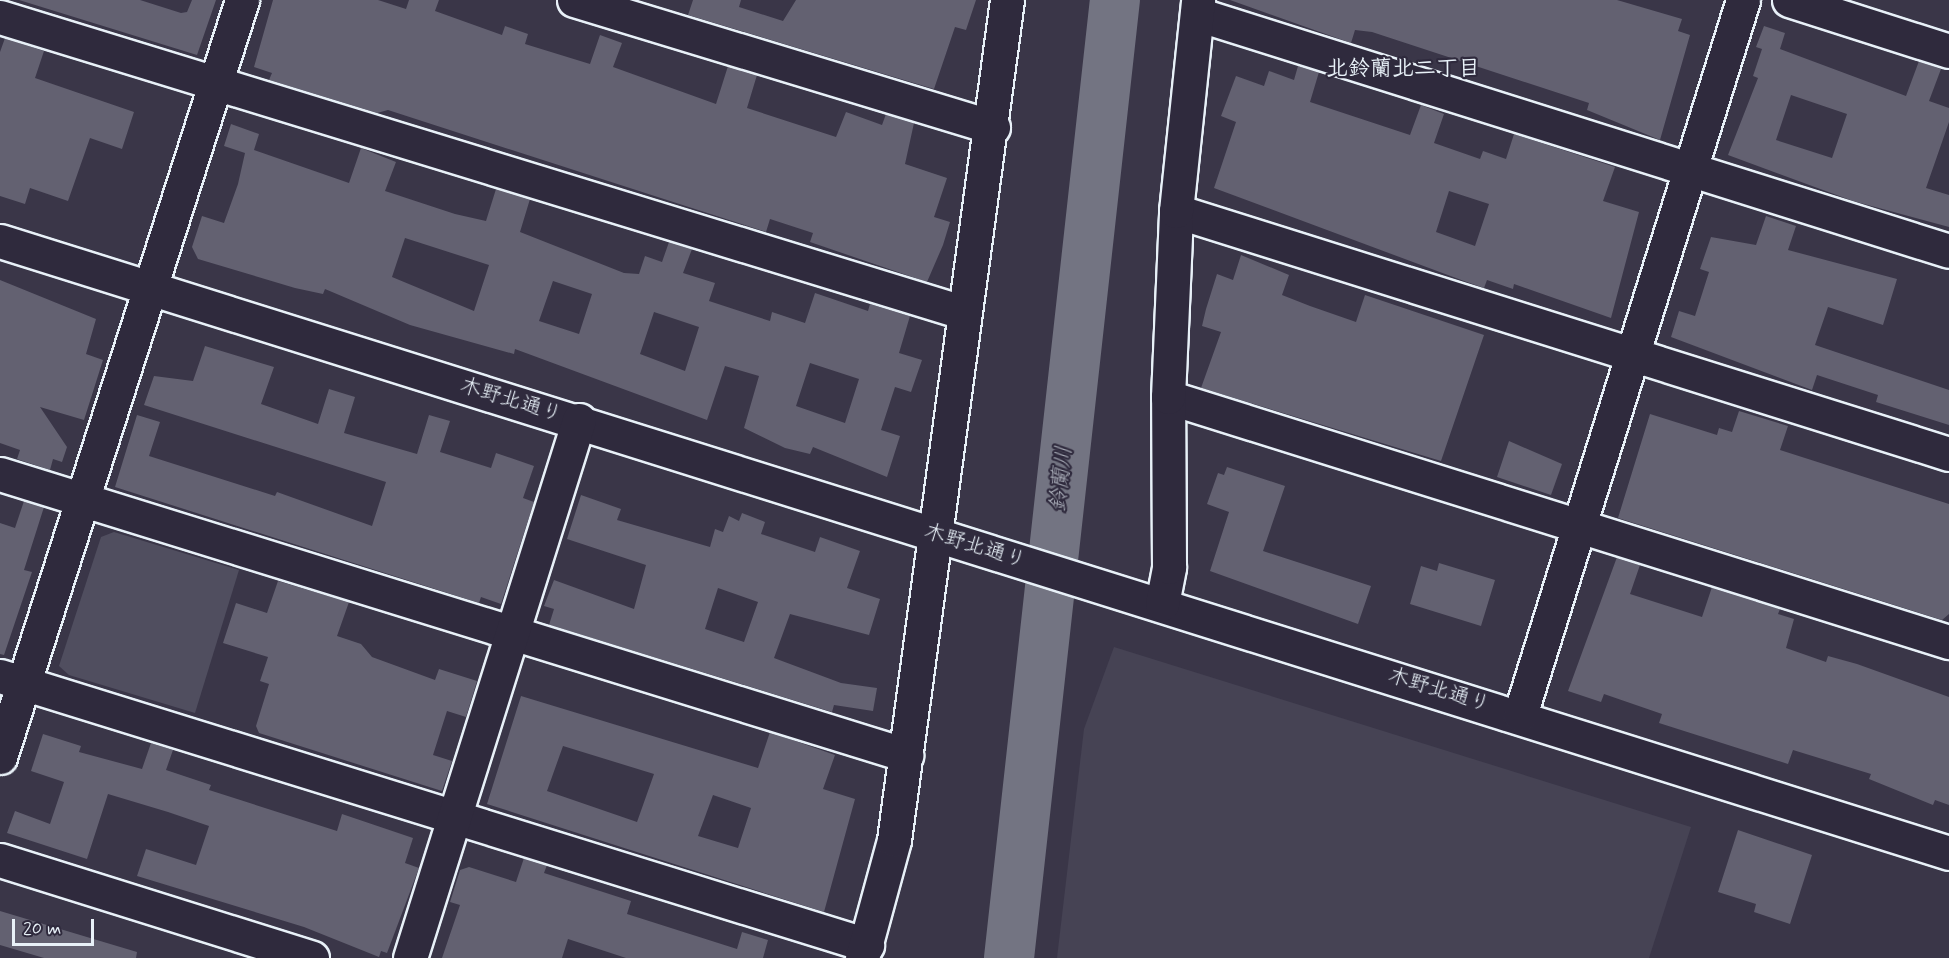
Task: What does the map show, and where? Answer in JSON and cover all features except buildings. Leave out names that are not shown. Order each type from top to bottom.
[{"type":"street","points":[[0,757],[13,680],[84,500],[242,0]]},
{"type":"street","points":[[574,0],[993,127]]},
{"type":"street","points":[[13,680],[865,951],[894,840],[931,533],[993,127],[1008,0]]},
{"type":"street","points":[[1520,715],[1743,0]]},
{"type":"street","points":[[1789,0],[1949,51]]},
{"type":"street","points":[[1162,604],[1169,567],[1168,397],[1176,212],[1198,7],[1690,170],[1949,251]]},
{"type":"street","points":[[0,17],[965,313]]},
{"type":"street","points":[[1176,212],[1949,454]]},
{"type":"street","name":"木野北通り","points":[[0,241],[579,420],[999,555],[1090,581],[1520,715],[1949,853]]},
{"type":"street","points":[[1168,397],[1949,642]]},
{"type":"street","points":[[410,958],[579,420]]},
{"type":"street","points":[[0,474],[906,755]]},
{"type":"street","points":[[0,860],[312,958]]},
{"type":"shaded area","points":[[114,532],[239,570],[195,713],[69,675],[59,666],[101,537]]},
{"type":"shaded area","points":[[1114,647],[1691,827],[1649,958],[1057,958],[1084,729]]},
{"type":"waterway","name":"鈴蘭川","points":[[1009,958],[1115,0]]},
{"type":"district","name":"北鈴蘭北二丁目","points":[[1403,70]]}]
